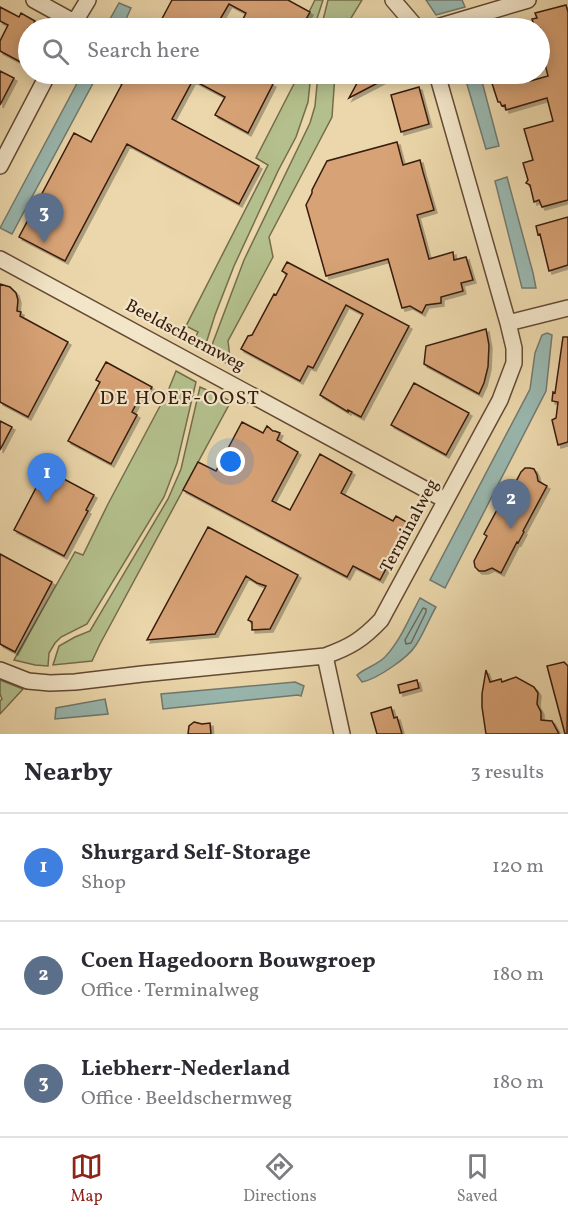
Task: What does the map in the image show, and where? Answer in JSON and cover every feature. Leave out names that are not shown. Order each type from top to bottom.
[{"type":"street","points":[[34,0],[62,18]]},
{"type":"street","points":[[77,18],[88,0]]},
{"type":"street","points":[[393,0],[408,18]]},
{"type":"street","points":[[468,18],[528,0]]},
{"type":"street","points":[[0,166],[43,84]]},
{"type":"street","name":"Terminalweg","points":[[0,670],[28,681],[58,683],[325,656],[348,648],[367,636],[381,620],[500,400],[514,363],[514,348],[508,324],[440,84]]},
{"type":"street","name":"Beeldschermweg","points":[[0,259],[445,500]]},
{"type":"street","points":[[508,324],[568,308]]},
{"type":"street","points":[[325,656],[342,734]]},
{"type":"green space","points":[[315,0],[323,0],[317,18],[306,18]]},
{"type":"green space","points":[[328,0],[362,0],[351,18],[324,18]]},
{"type":"green space","points":[[294,84],[310,84],[308,102],[296,137],[234,266],[204,350],[192,344],[198,332],[186,326],[268,165],[256,158]]},
{"type":"green space","points":[[317,84],[334,84],[332,117],[269,237],[273,257],[228,341],[231,366],[209,353],[244,260],[310,123],[315,106]]},
{"type":"green space","points":[[176,371],[196,382],[177,463],[164,497],[87,624],[61,637],[55,643],[49,653],[48,666],[14,660],[75,552],[83,555],[168,391]]},
{"type":"green space","points":[[200,387],[231,401],[92,661],[53,665],[59,646],[90,631],[168,499],[181,469]]},
{"type":"green space","points":[[0,680],[23,689],[0,714],[2,699]]},
{"type":"water","points":[[426,0],[462,0],[465,7],[436,15]]},
{"type":"water","points":[[119,3],[131,8],[126,18],[111,18]]},
{"type":"water","points":[[77,84],[93,84],[12,234],[0,228]]},
{"type":"water","points":[[467,84],[483,84],[499,146],[486,149]]},
{"type":"water","points":[[507,177],[536,288],[522,288],[495,181]]},
{"type":"water","points":[[547,333],[552,335],[546,391],[445,588],[430,580],[530,389],[535,353],[542,335]]},
{"type":"water","points":[[420,598],[436,607],[416,645],[392,667],[362,682],[357,675],[382,660],[391,650]]},
{"type":"water","points":[[295,682],[304,686],[301,696],[163,709],[161,694]]},
{"type":"water","points":[[105,699],[108,714],[55,719],[56,708]]},
{"type":"building","points":[[172,0],[288,0],[310,12],[307,18],[244,18],[246,13],[229,4],[221,18],[162,18]]},
{"type":"building","points":[[566,5],[568,12],[568,200],[542,207],[539,200],[534,202],[530,185],[526,183],[528,180],[523,163],[533,160],[524,129],[553,121],[547,98],[506,110],[505,105],[502,106],[498,102],[492,84],[550,84],[550,18],[537,18],[535,13]]},
{"type":"building","points":[[0,7],[19,17],[21,13],[30,18],[18,18],[18,61],[0,51],[0,41],[8,25],[0,21]]},
{"type":"building","points":[[0,71],[14,78],[0,105]]},
{"type":"building","points":[[122,84],[191,84],[172,119],[259,166],[239,204],[127,144],[65,261],[19,237],[74,133],[91,142]]},
{"type":"building","points":[[201,84],[273,84],[248,133],[215,115],[225,97]]},
{"type":"building","points":[[357,84],[376,84],[349,98]]},
{"type":"building","points":[[419,87],[429,124],[401,132],[391,95]]},
{"type":"building","points":[[397,142],[403,165],[420,160],[434,210],[417,215],[429,259],[453,252],[454,260],[466,257],[473,280],[461,283],[463,291],[441,297],[441,303],[426,305],[422,313],[410,306],[402,308],[388,259],[326,276],[306,205],[327,161]]},
{"type":"building","points":[[568,217],[568,265],[549,271],[536,226]]},
{"type":"building","points":[[287,262],[409,326],[361,417],[320,395],[363,314],[346,305],[313,368],[308,366],[300,381],[241,349],[248,336],[252,335],[274,294],[276,295],[287,274],[282,271]]},
{"type":"building","points":[[0,284],[10,287],[16,293],[17,311],[21,312],[20,316],[68,342],[28,417],[0,402]]},
{"type":"building","points":[[486,329],[489,345],[488,367],[479,394],[424,364],[426,346]]},
{"type":"building","points":[[563,337],[568,337],[568,442],[558,445],[552,420],[556,418],[558,402],[552,401]]},
{"type":"building","points":[[106,362],[152,387],[146,397],[141,395],[132,412],[137,415],[111,464],[68,441],[100,382],[96,380]]},
{"type":"building","points":[[414,383],[469,413],[446,455],[391,425]]},
{"type":"building","points":[[0,421],[12,427],[0,450]]},
{"type":"building","points":[[242,422],[263,433],[267,426],[280,433],[277,440],[298,452],[272,501],[290,510],[320,454],[352,472],[341,493],[393,521],[396,516],[410,524],[380,580],[353,566],[347,577],[183,490],[198,462],[216,471]]},
{"type":"building","points":[[525,468],[534,469],[538,481],[547,486],[501,573],[492,568],[479,571],[474,561],[487,536],[484,534],[498,508],[501,510]]},
{"type":"building","points":[[47,470],[94,495],[64,556],[14,530]]},
{"type":"building","points":[[208,527],[298,575],[270,629],[252,630],[252,622],[248,620],[266,586],[246,576],[215,634],[147,640]]},
{"type":"building","points":[[0,554],[52,582],[15,652],[0,644]]},
{"type":"building","points":[[564,662],[568,666],[567,734],[565,734],[547,666]]},
{"type":"building","points":[[486,670],[490,682],[501,679],[502,682],[516,677],[534,687],[538,693],[537,704],[541,712],[541,720],[552,721],[559,734],[486,734],[482,694]]},
{"type":"building","points":[[417,680],[419,688],[400,693],[398,685]]},
{"type":"building","points":[[391,707],[402,734],[377,734],[371,713]]},
{"type":"building","points":[[194,722],[210,723],[211,734],[188,734],[189,726]]},
{"type":"place","name":"Liebherr-Nederland","points":[[44,243]]},
{"type":"place","name":"Shurgard Self-Storage","points":[[47,503]]},
{"type":"place","name":"Coen Hagedoorn Bouwgroep","points":[[511,529]]},
{"type":"district","name":"DE HOEF-OOST","points":[[180,399]]}]
